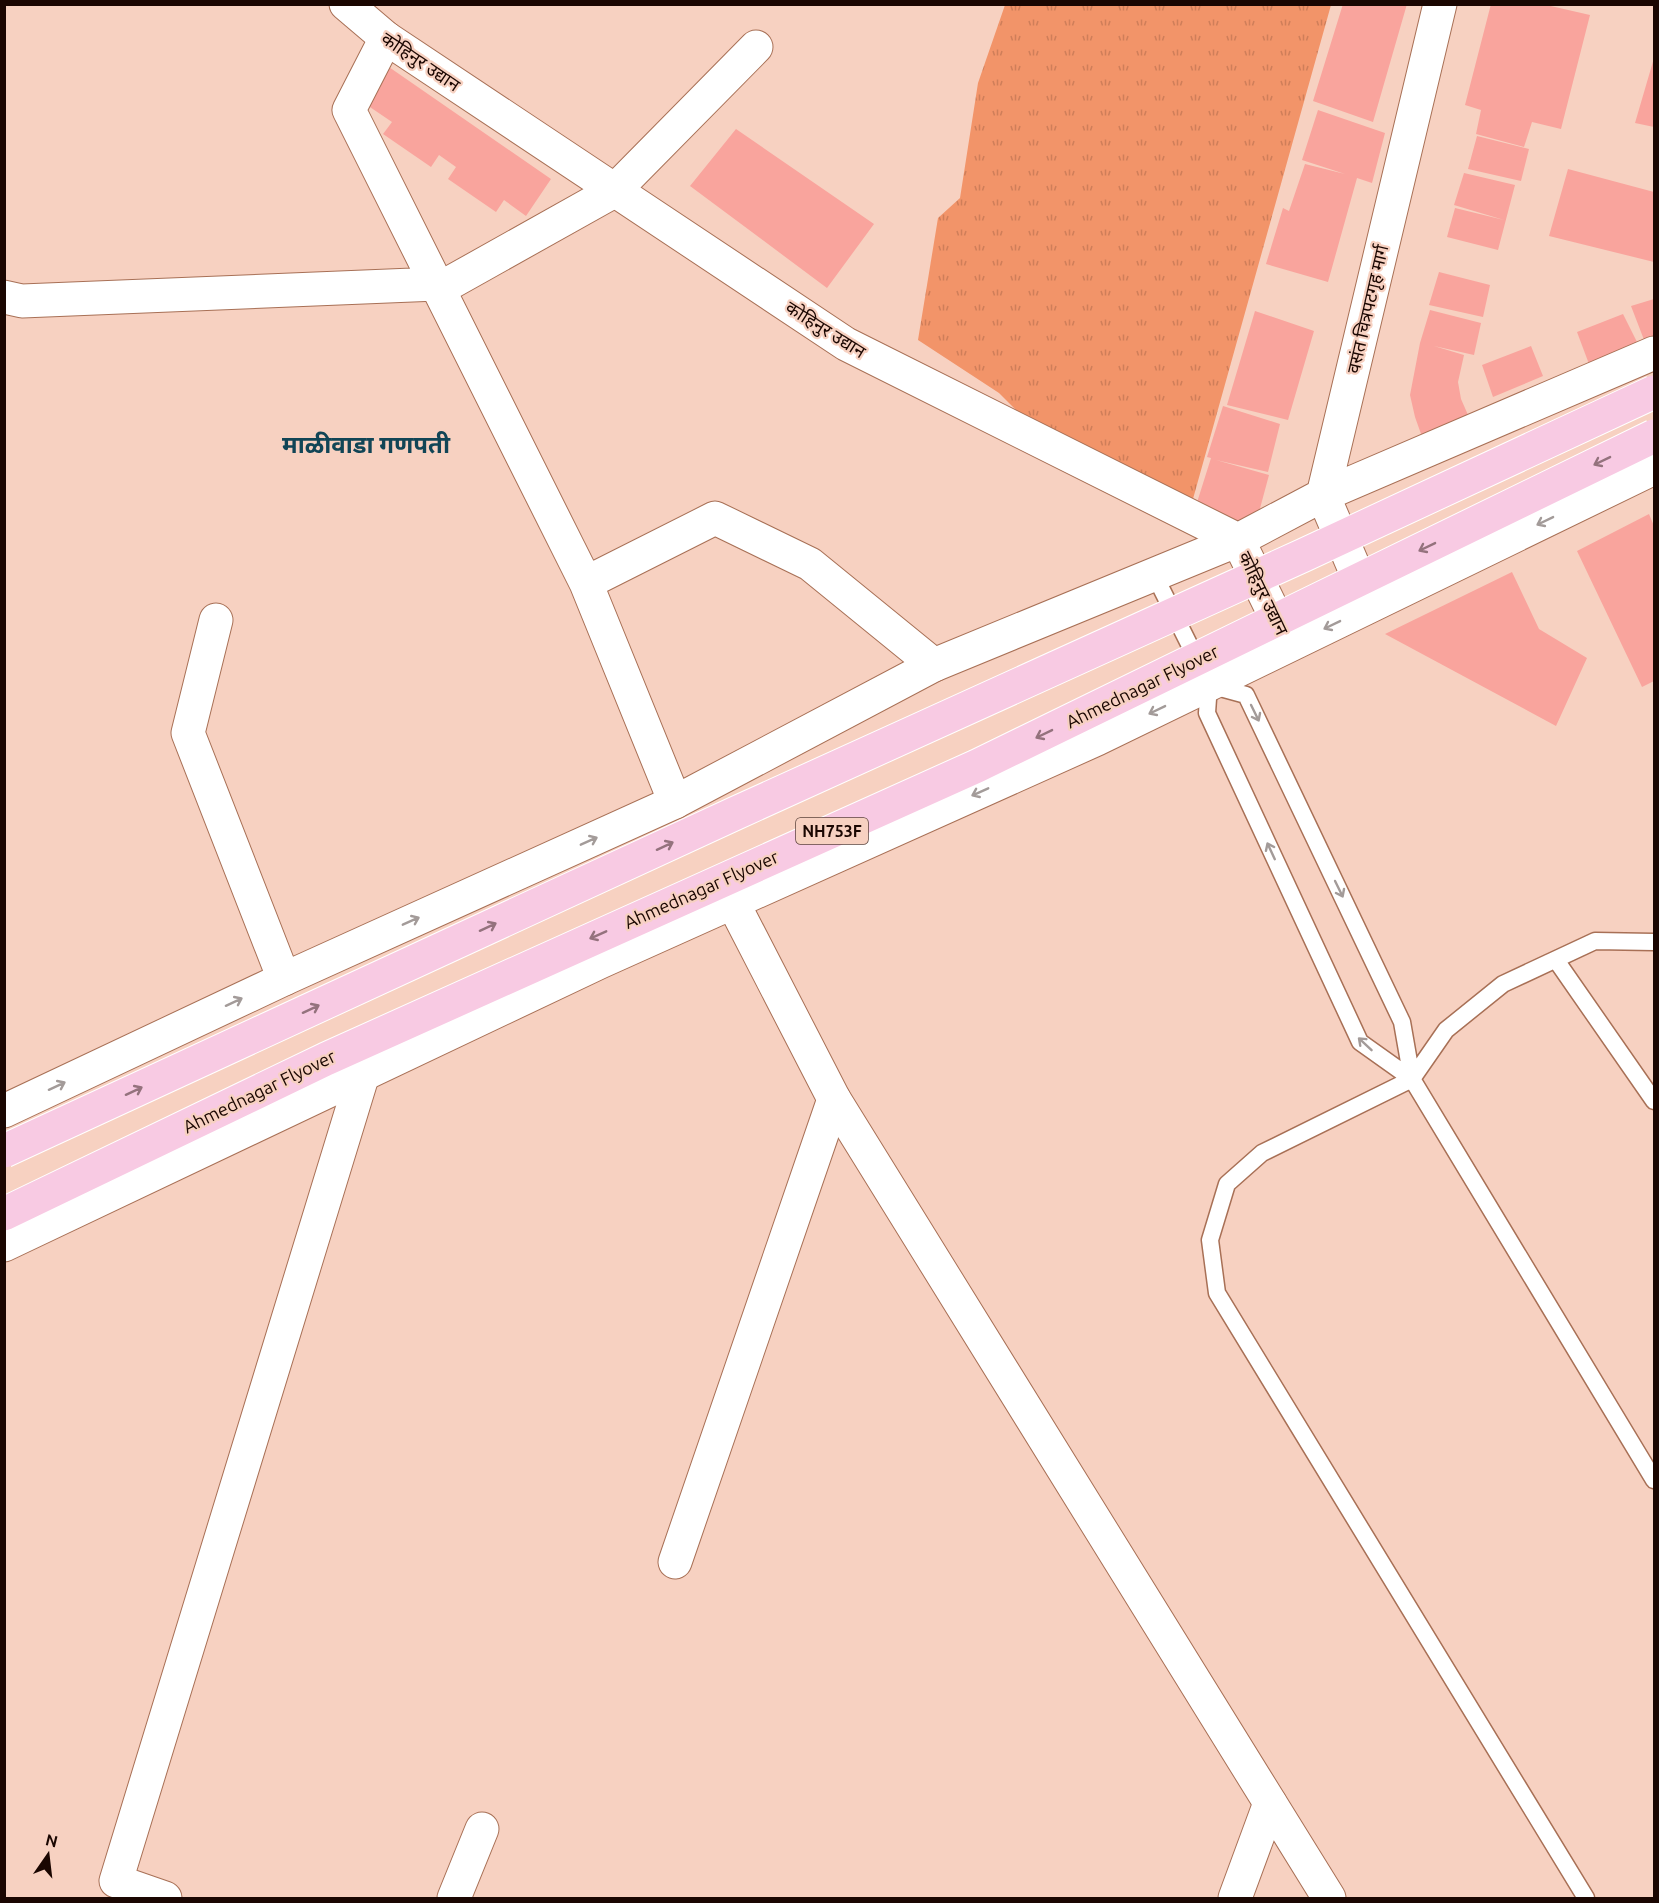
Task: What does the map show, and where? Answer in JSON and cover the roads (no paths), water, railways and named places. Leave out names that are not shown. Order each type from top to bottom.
[{"type":"highway","points":[[4,1151],[736,813],[1305,555],[1654,392]]},
{"type":"highway","name":"Ahmednagar Flyover","points":[[4,1214],[326,1059],[977,766],[1654,436]]},
{"type":"street","name":"कोहिनुर उद्यान","points":[[346,4],[386,38],[846,344],[1238,540],[1290,645]]},
{"type":"street","name":"वसंत चित्रपटगृह मार्ग","points":[[1323,495],[1440,4]]},
{"type":"street","points":[[386,38],[349,110],[586,583],[675,802]]},
{"type":"street","points":[[4,297],[22,301],[438,287],[614,191],[756,47]]},
{"type":"street","points":[[4,1111],[284,979],[675,802],[934,665],[1238,540],[1323,495],[1654,353]]},
{"type":"street","points":[[4,1245],[600,962],[1097,739],[1654,468]]},
{"type":"street","points":[[1323,495],[1371,606]]},
{"type":"street","points":[[586,583],[715,518],[810,564],[934,665]]},
{"type":"street","points":[[216,620],[188,733],[284,979]]},
{"type":"street","points":[[733,903],[834,1099],[1329,1899]]},
{"type":"street","points":[[165,1899],[116,1881],[363,1074]]},
{"type":"street","points":[[675,1562],[834,1099]]},
{"type":"street","points":[[1235,1899],[1270,1803]]},
{"type":"street","points":[[454,1899],[482,1829]]},
{"type":"lane","points":[[1154,574],[1209,684],[1207,713],[1360,1042],[1412,1079]]},
{"type":"lane","points":[[1209,684],[1246,695],[1402,1022],[1412,1079],[1649,1458],[1654,1480]]},
{"type":"lane","points":[[1586,1899],[1217,1293],[1210,1240],[1227,1184],[1262,1153],[1412,1079],[1446,1030],[1503,984],[1595,941],[1654,942]]},
{"type":"lane","points":[[1556,960],[1654,1101]]},
{"type":"district","name":"माळीवाडा गणपती","points":[[366,444]]}]
